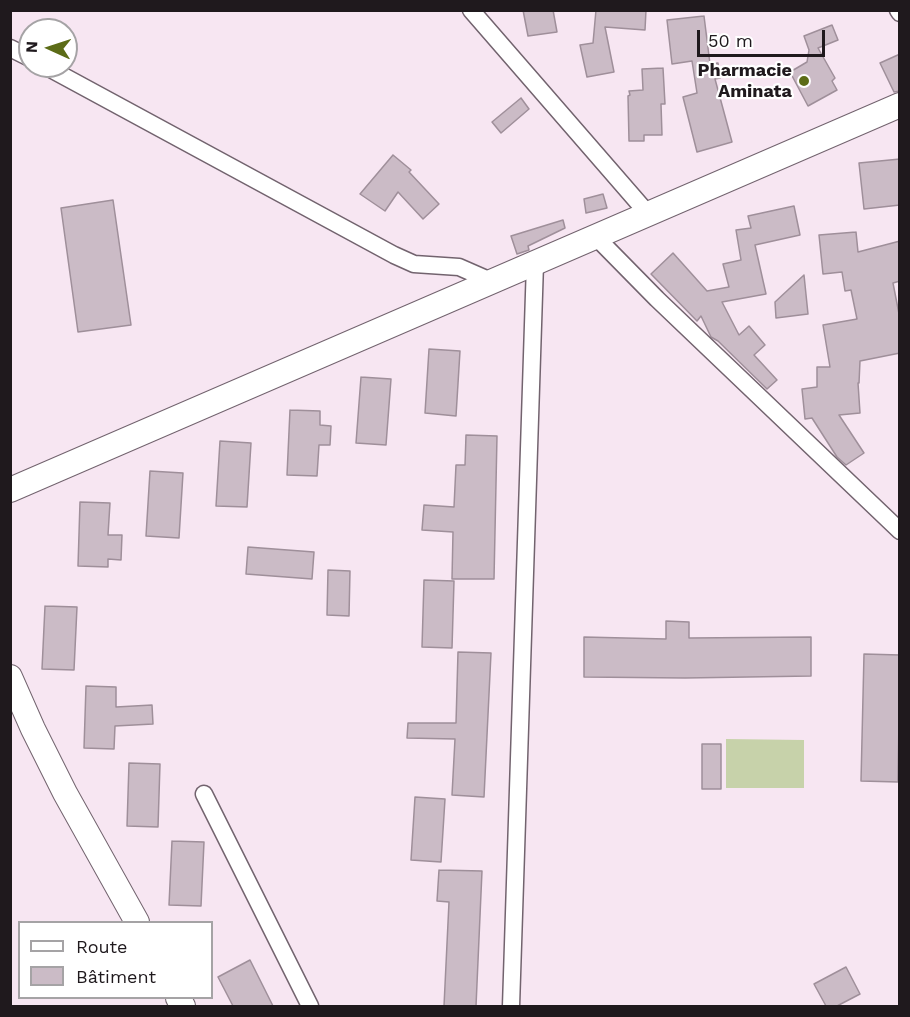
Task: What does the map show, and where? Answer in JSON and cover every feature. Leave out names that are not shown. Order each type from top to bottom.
[{"type":"street","points":[[471,10],[649,215]]},
{"type":"street","points":[[67,78],[394,255],[414,264],[459,267],[490,281]]},
{"type":"street","points":[[10,490],[900,105]]},
{"type":"street","points":[[596,237],[657,300],[900,531]]},
{"type":"street","points":[[511,1006],[535,263]]},
{"type":"street","points":[[10,676],[65,793],[136,921]]},
{"type":"street","points":[[204,794],[310,1006]]},
{"type":"green space","points":[[726,739],[804,740],[804,788],[726,788]]},
{"type":"building","points":[[523,10],[553,10],[557,32],[528,36]]},
{"type":"building","points":[[596,10],[646,10],[645,30],[605,27],[614,72],[587,77],[580,45],[593,43]]},
{"type":"building","points":[[704,16],[710,64],[718,63],[720,78],[715,79],[732,142],[697,152],[683,97],[697,93],[692,61],[672,64],[667,20]]},
{"type":"building","points":[[832,25],[838,40],[818,48],[835,78],[832,81],[837,90],[808,106],[790,72],[807,62],[809,50],[804,36]]},
{"type":"building","points":[[900,54],[900,91],[894,92],[880,63]]},
{"type":"building","points":[[663,68],[665,104],[661,104],[662,135],[644,135],[644,141],[629,141],[629,91],[643,90],[642,69]]},
{"type":"building","points":[[521,98],[529,109],[501,133],[492,122]]},
{"type":"building","points":[[393,155],[411,170],[409,172],[439,204],[423,219],[398,192],[385,211],[360,194]]},
{"type":"building","points":[[900,159],[900,205],[864,209],[859,163]]},
{"type":"building","points":[[603,194],[607,208],[586,213],[584,199]]},
{"type":"building","points":[[113,200],[131,325],[78,332],[61,208]]},
{"type":"building","points":[[794,206],[800,235],[755,245],[766,294],[722,302],[739,335],[749,326],[765,345],[754,355],[777,380],[767,389],[718,341],[711,337],[701,316],[697,321],[651,274],[673,253],[707,291],[729,287],[723,264],[741,260],[736,230],[751,228],[748,216]]},
{"type":"building","points":[[563,220],[565,228],[528,246],[529,250],[517,254],[511,236]]},
{"type":"building","points":[[856,232],[858,252],[900,241],[900,281],[893,283],[900,319],[900,353],[860,361],[858,383],[860,413],[839,415],[864,453],[846,465],[837,457],[812,418],[805,419],[802,389],[817,387],[817,367],[830,367],[823,325],[857,319],[851,290],[845,291],[842,272],[823,274],[819,235]]},
{"type":"building","points":[[804,275],[808,314],[776,318],[775,302]]},
{"type":"building","points":[[429,349],[460,351],[456,416],[425,413]]},
{"type":"building","points":[[361,377],[391,379],[386,445],[356,443]]},
{"type":"building","points":[[290,410],[320,411],[320,425],[331,426],[330,445],[319,445],[317,476],[287,475]]},
{"type":"building","points":[[466,435],[497,436],[494,579],[452,579],[453,532],[422,530],[424,505],[454,507],[456,465],[465,465]]},
{"type":"building","points":[[220,441],[251,443],[247,507],[216,506]]},
{"type":"building","points":[[150,471],[183,473],[179,538],[146,536]]},
{"type":"building","points":[[80,502],[110,503],[108,535],[122,535],[121,560],[108,559],[108,567],[78,566]]},
{"type":"building","points":[[248,547],[314,552],[312,579],[246,574]]},
{"type":"building","points":[[328,570],[350,571],[349,616],[327,615]]},
{"type":"building","points":[[424,580],[454,581],[452,648],[422,647]]},
{"type":"building","points":[[45,606],[77,607],[74,670],[42,669]]},
{"type":"building","points":[[666,621],[689,622],[689,638],[811,637],[811,676],[584,677],[584,637],[666,639]]},
{"type":"building","points":[[458,652],[491,653],[484,797],[452,795],[455,739],[407,738],[408,723],[456,723]]},
{"type":"building","points":[[864,654],[900,655],[898,782],[861,781]]},
{"type":"building","points":[[86,686],[116,687],[116,707],[152,705],[153,724],[115,726],[114,749],[84,748]]},
{"type":"building","points":[[702,744],[721,744],[721,789],[702,789]]},
{"type":"building","points":[[129,763],[160,764],[158,827],[127,826]]},
{"type":"building","points":[[415,797],[445,799],[441,862],[411,860]]},
{"type":"building","points":[[172,841],[204,842],[201,906],[169,905]]},
{"type":"building","points":[[439,870],[482,871],[476,1006],[444,1006],[449,902],[437,901]]},
{"type":"building","points":[[250,960],[273,1006],[233,1006],[218,977]]},
{"type":"building","points":[[846,967],[860,994],[837,1006],[826,1006],[814,984]]},
{"type":"place","name":"Pharmacie Aminata","points":[[804,81]]}]
